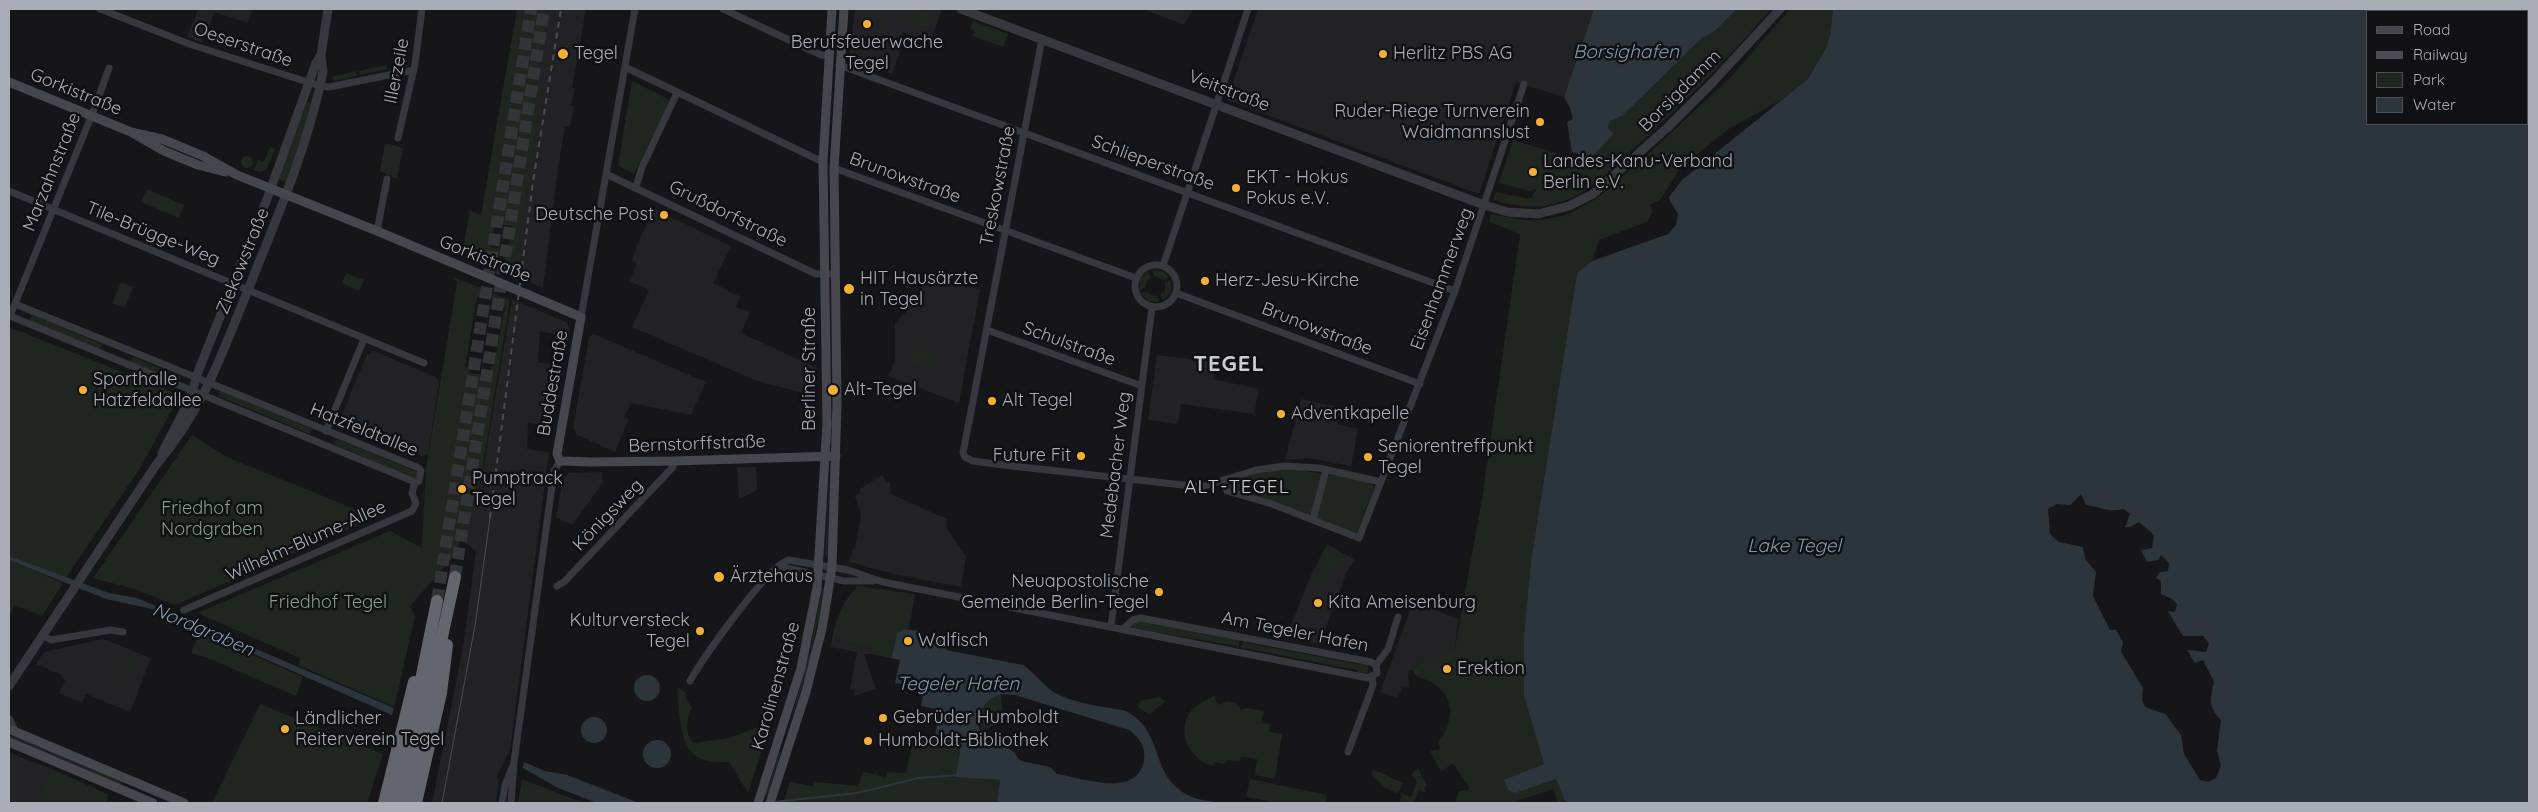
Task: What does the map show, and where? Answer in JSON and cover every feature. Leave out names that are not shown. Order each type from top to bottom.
[{"type":"highway","points":[[384,803],[419,661],[434,618],[455,577]]},
{"type":"highway","points":[[406,803],[443,602]]},
{"type":"highway","points":[[416,803],[444,676],[443,602]]},
{"type":"highway","points":[[396,803],[434,618]]},
{"type":"main road","name":"Berliner Straße","points":[[818,576],[826,456],[827,341],[824,274],[823,162],[832,9]]},
{"type":"main road","name":"Berliner Straße","points":[[830,578],[836,456],[834,168],[844,9]]},
{"type":"main road","name":"Gorkistraße","points":[[9,82],[131,132],[164,151],[198,165],[237,175],[377,231],[581,317]]},
{"type":"main road","points":[[823,162],[834,168]]},
{"type":"main road","name":"Buddestraße","points":[[560,460],[557,454],[581,317]]},
{"type":"main road","name":"Bernstorffstraße","points":[[560,460],[592,462],[674,461],[836,456]]},
{"type":"main road","name":"Karolinenstraße","points":[[759,800],[801,668],[818,576]]},
{"type":"main road","name":"Karolinenstraße","points":[[771,799],[806,692],[822,629],[830,578]]},
{"type":"main road","points":[[11,730],[184,803]]},
{"type":"main road","points":[[9,742],[153,803]]},
{"type":"street","name":"Oeserstraße","points":[[100,9],[192,45],[320,86]]},
{"type":"street","name":"Ziekowstraße","points":[[9,686],[156,465],[176,441],[210,384],[287,196],[320,86],[323,70],[321,55],[328,9]]},
{"type":"street","name":"Illerzeile","points":[[398,138],[414,70],[422,9]]},
{"type":"street","name":"Buddestraße","points":[[581,317],[608,175],[635,9]]},
{"type":"street","points":[[723,9],[821,55],[829,56]]},
{"type":"street","name":"Veitstraße","points":[[961,9],[1484,205]]},
{"type":"street","points":[[1163,266],[1248,9]]},
{"type":"street","name":"Borsigdamm","points":[[1484,205],[1508,212],[1538,214],[1569,206],[1593,194],[1668,127],[1712,83],[1780,9]]},
{"type":"street","name":"Treskowstraße","points":[[1042,39],[964,453],[965,457],[973,461],[1129,479]]},
{"type":"street","name":"Ziekowstraße","points":[[156,465],[193,391],[196,378],[234,284],[316,63],[321,55]]},
{"type":"street","name":"Schlieperstraße","points":[[839,65],[1456,291]]},
{"type":"street","name":"Brunowstraße","points":[[626,67],[823,162]]},
{"type":"street","name":"Marzahnstraße","points":[[10,316],[109,68]]},
{"type":"street","points":[[320,86],[329,87],[414,70]]},
{"type":"street","name":"Eisenhammerweg","points":[[1381,482],[1456,291],[1524,84]]},
{"type":"street","points":[[636,187],[642,167],[677,93]]},
{"type":"street","name":"Brunowstraße","points":[[834,168],[1136,278]]},
{"type":"street","name":"Grußdorfstraße","points":[[608,175],[816,274],[836,273]]},
{"type":"street","points":[[377,231],[386,179]]},
{"type":"street","name":"Tile-Brügge-Weg","points":[[9,191],[424,362]]},
{"type":"street","points":[[1149,266],[1163,266],[1175,277],[1176,293],[1166,304],[1152,307],[1144,304],[1135,290],[1136,278],[1141,270],[1149,266]]},
{"type":"street","name":"Brunowstraße","points":[[1176,293],[1420,384]]},
{"type":"street","name":"Hatzfeldtallee","points":[[10,316],[415,482],[419,481],[421,476],[419,468],[15,304]]},
{"type":"street","name":"Medebacher Weg","points":[[1111,626],[1152,307]]},
{"type":"street","name":"Schulstraße","points":[[987,330],[1142,386]]},
{"type":"street","points":[[326,431],[364,338]]},
{"type":"street","name":"Buddestraße","points":[[511,803],[514,762],[553,478],[560,460]]},
{"type":"street","name":"Königsweg","points":[[557,586],[564,582],[650,493],[674,467],[674,461]]},
{"type":"street","points":[[1129,479],[1201,487],[1222,480],[1256,470],[1284,466],[1301,466],[1381,482],[1359,538],[1313,519],[1227,492],[1222,480]]},
{"type":"street","points":[[1313,519],[1326,470]]},
{"type":"street","name":"Wilhelm-Blume-Allee","points":[[184,610],[412,511],[416,502],[412,493],[415,482]]},
{"type":"street","name":"Am Tegeler Hafen","points":[[778,566],[788,560],[819,564],[849,570],[876,581],[1111,626],[1123,629],[1372,677],[1378,671],[1376,665],[1371,662],[1141,618],[1133,620],[1123,629]]},
{"type":"street","points":[[690,682],[725,629],[778,566]]},
{"type":"street","name":"Am Tegeler Hafen","points":[[778,566],[818,576],[855,582],[876,581]]},
{"type":"street","points":[[1376,665],[1388,649],[1398,618]]},
{"type":"street","points":[[42,635],[51,640],[111,630],[123,632]]},
{"type":"street","points":[[1348,752],[1373,685],[1372,677]]},
{"type":"street","points":[[9,720],[11,730]]},
{"type":"street","name":"Buddestraße","points":[[502,803],[505,786],[514,762]]},
{"type":"shaded area","points":[[198,9],[253,9],[247,23],[215,12],[202,43],[187,37]]},
{"type":"shaded area","points":[[549,9],[586,9],[572,88],[575,89],[571,105],[574,106],[570,127],[565,127],[558,168],[543,288],[514,275],[537,113],[531,112],[534,93],[542,95],[535,87]]},
{"type":"shaded area","points":[[855,9],[942,9],[930,42],[903,32],[899,46],[902,47],[892,74],[854,60],[850,54]]},
{"type":"shaded area","points":[[1143,9],[1193,9],[1184,25]]},
{"type":"shaded area","points":[[1258,9],[1594,9],[1564,97],[1516,82],[1479,194],[1227,100]]},
{"type":"shaded area","points":[[654,209],[731,246],[713,283],[741,297],[736,307],[750,313],[741,333],[817,368],[816,391],[811,395],[757,381],[632,327],[649,290],[630,281],[637,263],[632,261],[637,245]]},
{"type":"shaded area","points":[[926,279],[980,289],[959,403],[888,376],[895,361],[895,323],[916,302]]},
{"type":"shaded area","points":[[512,299],[566,322],[570,328],[569,337],[540,331],[538,362],[564,367],[554,419],[549,418],[542,425],[528,423],[527,449],[549,452],[510,750],[497,776],[499,781],[496,803],[432,803],[463,647],[476,551],[462,540],[479,494]]},
{"type":"shaded area","points":[[594,334],[706,382],[691,415],[631,403],[624,417],[629,419],[615,452],[577,435],[573,428],[589,337]]},
{"type":"shaded area","points":[[374,351],[436,377],[439,382],[428,454],[422,456],[343,424],[341,417],[367,354]]},
{"type":"shaded area","points":[[1157,355],[1216,362],[1213,379],[1259,389],[1254,414],[1181,404],[1178,424],[1148,420]]},
{"type":"shaded area","points":[[1301,399],[1340,408],[1337,424],[1358,429],[1351,466],[1308,458],[1285,459]]},
{"type":"shaded area","points":[[737,467],[756,467],[757,490],[739,499]]},
{"type":"shaded area","points":[[602,472],[603,482],[573,525],[556,518],[563,479],[568,473]]},
{"type":"shaded area","points":[[882,475],[887,482],[890,482],[891,494],[947,519],[946,527],[966,557],[961,587],[898,575],[849,562],[853,549],[855,549],[861,515],[855,496],[860,493],[860,489]]},
{"type":"shaded area","name":"Kita Ameisenburg","points":[[1327,544],[1355,560],[1347,572],[1324,632],[1322,645],[1286,638],[1310,577]]},
{"type":"shaded area","points":[[1420,600],[1446,615],[1459,619],[1454,649],[1439,660],[1429,655],[1408,673],[1409,686],[1407,688],[1402,687],[1398,698],[1380,692],[1413,602]]},
{"type":"shaded area","points":[[103,639],[151,658],[130,712],[86,694],[82,703],[59,693],[65,681],[61,675],[36,664],[44,652]]},
{"type":"shaded area","points":[[832,639],[872,647],[871,654],[864,654],[876,689],[854,696],[855,690],[850,689],[857,652],[830,647]]},
{"type":"shaded area","points":[[9,752],[51,769],[37,803],[9,803]]},
{"type":"green space","points":[[517,9],[549,9],[535,87],[543,89],[542,95],[534,94],[531,112],[538,113],[514,275],[506,272],[507,262],[502,255],[477,251],[471,257],[459,252],[463,249],[470,210],[481,215]],"holes":[[[495,223],[512,226],[508,250],[491,247]]]},
{"type":"green space","points":[[912,9],[935,11],[928,28],[908,20]]},
{"type":"green space","points":[[1737,9],[1771,9],[1685,100],[1599,180],[1573,197],[1546,206],[1520,206],[1493,200],[1496,192],[1530,199],[1537,189],[1529,191],[1499,183],[1513,140],[1581,161],[1588,161],[1614,134],[1608,127],[1610,121],[1622,116],[1702,38],[1715,31]]},
{"type":"green space","points":[[1790,9],[1833,9],[1830,36],[1826,48],[1808,79],[1785,98],[1730,128],[1681,167],[1660,200],[1649,205],[1653,211],[1647,222],[1599,240],[1592,261],[1577,273],[1531,561],[1524,635],[1524,696],[1544,764],[1515,793],[1556,779],[1566,803],[1558,803],[1553,789],[1510,803],[1455,803],[1459,791],[1468,790],[1469,787],[1453,763],[1441,772],[1430,751],[1440,749],[1438,742],[1445,732],[1449,721],[1450,711],[1448,702],[1438,686],[1417,677],[1412,670],[1429,655],[1433,654],[1439,660],[1455,648],[1482,499],[1520,234],[1489,222],[1491,214],[1523,220],[1543,220],[1567,215],[1596,199],[1644,158],[1731,77]]},
{"type":"green space","points":[[973,21],[1008,34],[1003,47],[973,36],[974,31],[970,29]]},
{"type":"green space","points":[[386,65],[387,69],[360,75],[359,71]]},
{"type":"green space","points":[[356,71],[357,76],[334,81],[332,77]]},
{"type":"green space","points":[[632,81],[670,100],[634,174],[618,166]]},
{"type":"green space","points":[[307,102],[313,103],[288,183],[278,179]]},
{"type":"green space","points":[[385,143],[403,148],[397,179],[380,171]]},
{"type":"green space","points":[[270,147],[275,149],[267,169],[260,172],[254,170],[258,160],[264,162]]},
{"type":"green space","points":[[247,156],[253,162],[247,168],[241,162]]},
{"type":"green space","points":[[147,189],[184,205],[179,218],[141,202]]},
{"type":"green space","points":[[1152,270],[1162,271],[1169,277],[1164,280],[1154,276]]},
{"type":"green space","points":[[1148,271],[1151,277],[1146,282],[1145,288],[1139,290],[1140,279]]},
{"type":"green space","points":[[346,273],[364,280],[359,291],[342,283]]},
{"type":"green space","name":"Friedhof Tegel","points":[[453,277],[484,289],[483,295],[477,297],[465,367],[470,367],[469,373],[488,375],[494,366],[505,307],[500,309],[499,303],[490,296],[490,292],[510,300],[478,495],[468,527],[450,561],[410,606],[415,617],[394,707],[298,665],[300,658],[197,613],[390,531],[422,548],[426,468],[457,283]]},
{"type":"green space","points":[[1171,281],[1171,292],[1163,300],[1161,295],[1165,291],[1165,283]]},
{"type":"green space","points":[[121,282],[133,287],[125,308],[112,303]]},
{"type":"green space","points":[[1146,291],[1151,295],[1157,296],[1159,302],[1149,301],[1141,294]]},
{"type":"green space","points":[[32,315],[102,344],[100,350],[29,321]]},
{"type":"green space","points":[[9,327],[173,392],[178,399],[140,468],[66,578],[9,556]]},
{"type":"green space","points":[[912,348],[936,352],[933,368],[909,363]]},
{"type":"green space","points":[[133,357],[181,377],[179,382],[130,362]]},
{"type":"green space","points":[[220,391],[312,429],[310,434],[218,396]]},
{"type":"green space","name":"Friedhof am Nordgraben","points":[[192,435],[227,457],[372,516],[373,519],[175,605],[134,589],[93,578]]},
{"type":"green space","points":[[337,439],[419,473],[416,479],[408,476],[334,444]]},
{"type":"green space","points":[[830,461],[827,557],[825,556]]},
{"type":"green space","points":[[1291,468],[1322,474],[1311,516],[1229,489],[1229,482],[1263,471]]},
{"type":"green space","points":[[1331,474],[1369,480],[1374,488],[1356,534],[1316,518],[1326,479]]},
{"type":"green space","points":[[1325,549],[1343,559],[1336,572],[1318,562]]},
{"type":"green space","points":[[9,560],[63,583],[42,616],[14,605],[9,618]]},
{"type":"green space","points":[[1320,568],[1333,575],[1329,577],[1326,588],[1314,581]]},
{"type":"green space","points":[[857,586],[915,594],[909,629],[904,630],[898,636],[891,658],[871,654],[872,647],[832,639],[841,611]]},
{"type":"green space","points":[[822,588],[824,588],[810,661],[787,734],[810,651]]},
{"type":"green space","points":[[1142,620],[1237,640],[1240,639],[1238,649],[1236,646],[1133,628],[1133,624]]},
{"type":"green space","points":[[200,632],[303,677],[296,696],[208,658],[191,653]]},
{"type":"green space","points":[[1244,640],[1247,643],[1357,664],[1369,664],[1367,675],[1358,673],[1356,670],[1245,648],[1243,650],[1241,647]]},
{"type":"green space","points":[[127,660],[136,663],[129,680],[120,676]]},
{"type":"green space","points":[[677,687],[685,692],[686,699],[692,707],[687,730],[694,743],[729,738],[771,722],[748,793],[729,762],[701,759],[693,754],[688,747],[681,728]]},
{"type":"green space","points":[[1001,694],[1000,722],[982,732],[979,720],[982,708],[994,696]]},
{"type":"green space","points":[[1214,696],[1218,705],[1227,701],[1236,703],[1241,710],[1246,708],[1264,711],[1261,723],[1270,724],[1269,732],[1282,734],[1275,779],[1255,775],[1257,759],[1241,757],[1240,761],[1227,760],[1225,764],[1214,762],[1213,766],[1204,763],[1191,750],[1185,733],[1188,715],[1196,706]]},
{"type":"green space","points":[[1160,697],[1165,702],[1149,714],[1138,707],[1140,701]]},
{"type":"green space","name":"Ländlicher Reiterverein Tegel","points":[[260,704],[383,754],[367,803],[212,803]]},
{"type":"green space","points":[[9,735],[37,744],[123,780],[120,785],[9,738]]},
{"type":"green space","points":[[914,735],[961,745],[957,777],[1000,780],[997,803],[783,803],[790,782],[813,786],[814,782],[858,786],[863,772],[874,774],[877,770],[876,775],[886,777],[887,772],[906,773]]},
{"type":"green space","points":[[781,752],[767,797],[765,796],[779,753]]},
{"type":"green space","points":[[1418,768],[1427,786],[1424,788],[1426,793],[1418,791],[1414,803],[1399,803],[1402,793],[1411,797],[1417,782],[1411,774]]},
{"type":"green space","points":[[51,769],[108,794],[107,803],[37,803]]},
{"type":"green space","points":[[1373,769],[1403,783],[1399,792],[1396,793],[1383,786],[1371,774]]},
{"type":"green space","points":[[522,779],[583,803],[518,803]]},
{"type":"green space","points":[[1250,779],[1327,795],[1326,803],[1279,803],[1246,797]]},
{"type":"water","name":"Borsighafen","points":[[1594,9],[1737,9],[1715,31],[1702,38],[1622,116],[1610,121],[1608,127],[1614,134],[1588,161],[1577,159],[1578,154],[1572,152],[1567,122],[1573,119],[1564,97]]},
{"type":"water","name":"Lake Tegel","points":[[1833,9],[2529,9],[2529,803],[1566,803],[1556,779],[1515,793],[1508,790],[1504,780],[1544,764],[1524,696],[1524,635],[1531,561],[1577,273],[1592,261],[1668,234],[1676,225],[1678,214],[1669,197],[1682,180],[1808,79],[1826,48],[1830,36]],"holes":[[[2081,494],[2086,505],[2109,510],[2124,509],[2130,514],[2125,527],[2130,527],[2139,522],[2154,535],[2152,548],[2141,550],[2147,562],[2158,560],[2161,555],[2169,563],[2168,571],[2160,572],[2156,578],[2161,581],[2161,594],[2172,599],[2177,604],[2175,612],[2168,611],[2183,636],[2203,636],[2209,643],[2206,652],[2187,650],[2195,663],[2203,660],[2214,682],[2211,702],[2214,711],[2221,720],[2217,751],[2221,766],[2216,778],[2208,782],[2200,780],[2184,754],[2181,735],[2165,714],[2145,707],[2142,700],[2143,688],[2121,652],[2123,642],[2116,630],[2110,630],[2093,596],[2096,572],[2085,559],[2083,547],[2059,542],[2050,534],[2048,509],[2057,504],[2070,505]]]},
{"type":"water","points":[[9,556],[109,593],[137,598],[394,708],[392,715],[152,609],[106,599],[9,560]]},
{"type":"water","name":"Tegeler Hafen","points":[[904,629],[919,631],[919,635],[948,641],[946,650],[1023,665],[1048,688],[1060,695],[1088,704],[1126,711],[1147,730],[1166,775],[1174,785],[1194,798],[1220,803],[997,803],[1000,780],[956,777],[961,745],[934,740],[940,710],[921,706],[924,688],[895,683],[900,660],[891,658],[897,634]],"holes":[[[1001,694],[1015,695],[1129,730],[1139,739],[1143,747],[1144,760],[1140,772],[1131,779],[1120,783],[1094,782],[1057,774],[1050,767],[1021,761],[1011,750],[988,743],[981,733],[979,726],[980,712],[983,706]]]},
{"type":"water","points":[[647,675],[656,679],[660,688],[656,697],[647,701],[638,697],[634,688],[638,679]]},
{"type":"water","points":[[594,717],[603,721],[607,730],[603,739],[594,743],[585,739],[581,730],[585,721]]},
{"type":"water","points":[[657,740],[667,744],[671,754],[667,764],[657,768],[647,764],[643,754],[647,744]]},
{"type":"water","points":[[524,762],[545,771],[567,775],[639,803],[597,803],[558,788],[523,768]]},
{"type":"waterway","name":"Nordgraben","points":[[774,802],[857,793],[919,778],[959,775]]},
{"type":"tunnel","points":[[437,601],[531,9]]},
{"type":"tunnel","points":[[455,577],[544,9]]},
{"type":"tram line","points":[[442,803],[475,626],[490,518]]},
{"type":"railway","points":[[490,518],[533,182],[561,9]]},
{"type":"place","name":"Berufsfeuerwache Tegel","points":[[867,24]]},
{"type":"place","name":"Tegel","points":[[563,54]]},
{"type":"place","name":"Herlitz PBS AG","points":[[1383,54]]},
{"type":"place","name":"Ruder-Riege Turnverein Waidmannslust","points":[[1540,122]]},
{"type":"place","name":"Landes-Kanu-Verband Berlin e.V.","points":[[1533,172]]},
{"type":"place","name":"EKT - Hokus Pokus e.V.","points":[[1236,188]]},
{"type":"place","name":"Deutsche Post","points":[[664,215]]},
{"type":"place","name":"Herz-Jesu-Kirche","points":[[1205,281]]},
{"type":"place","name":"HIT Hausärzte in Tegel","points":[[849,289]]},
{"type":"place","name":"Sporthalle Hatzfeldallee","points":[[83,390]]},
{"type":"place","name":"Alt-Tegel","points":[[833,390]]},
{"type":"place","name":"Alt Tegel","points":[[992,401]]},
{"type":"place","name":"Adventkapelle","points":[[1281,414]]},
{"type":"place","name":"Future Fit","points":[[1081,456]]},
{"type":"place","name":"Seniorentreffpunkt Tegel","points":[[1368,457]]},
{"type":"place","name":"Pumptrack Tegel","points":[[462,489]]},
{"type":"place","name":"Ärztehaus","points":[[719,577]]},
{"type":"place","name":"Neuapostolische Gemeinde Berlin-Tegel","points":[[1159,592]]},
{"type":"place","name":"Kita Ameisenburg","points":[[1318,603]]},
{"type":"place","name":"Kulturversteck Tegel","points":[[700,631]]},
{"type":"place","name":"Walfisch","points":[[908,641]]},
{"type":"place","name":"Erektion","points":[[1447,669]]},
{"type":"place","name":"Gebrüder Humboldt","points":[[883,718]]},
{"type":"place","name":"Ländlicher Reiterverein Tegel","points":[[285,729]]},
{"type":"place","name":"Humboldt-Bibliothek","points":[[868,741]]},
{"type":"district","name":"TEGEL","points":[[1229,364]]},
{"type":"district","name":"ALT-TEGEL","points":[[1237,487]]}]
